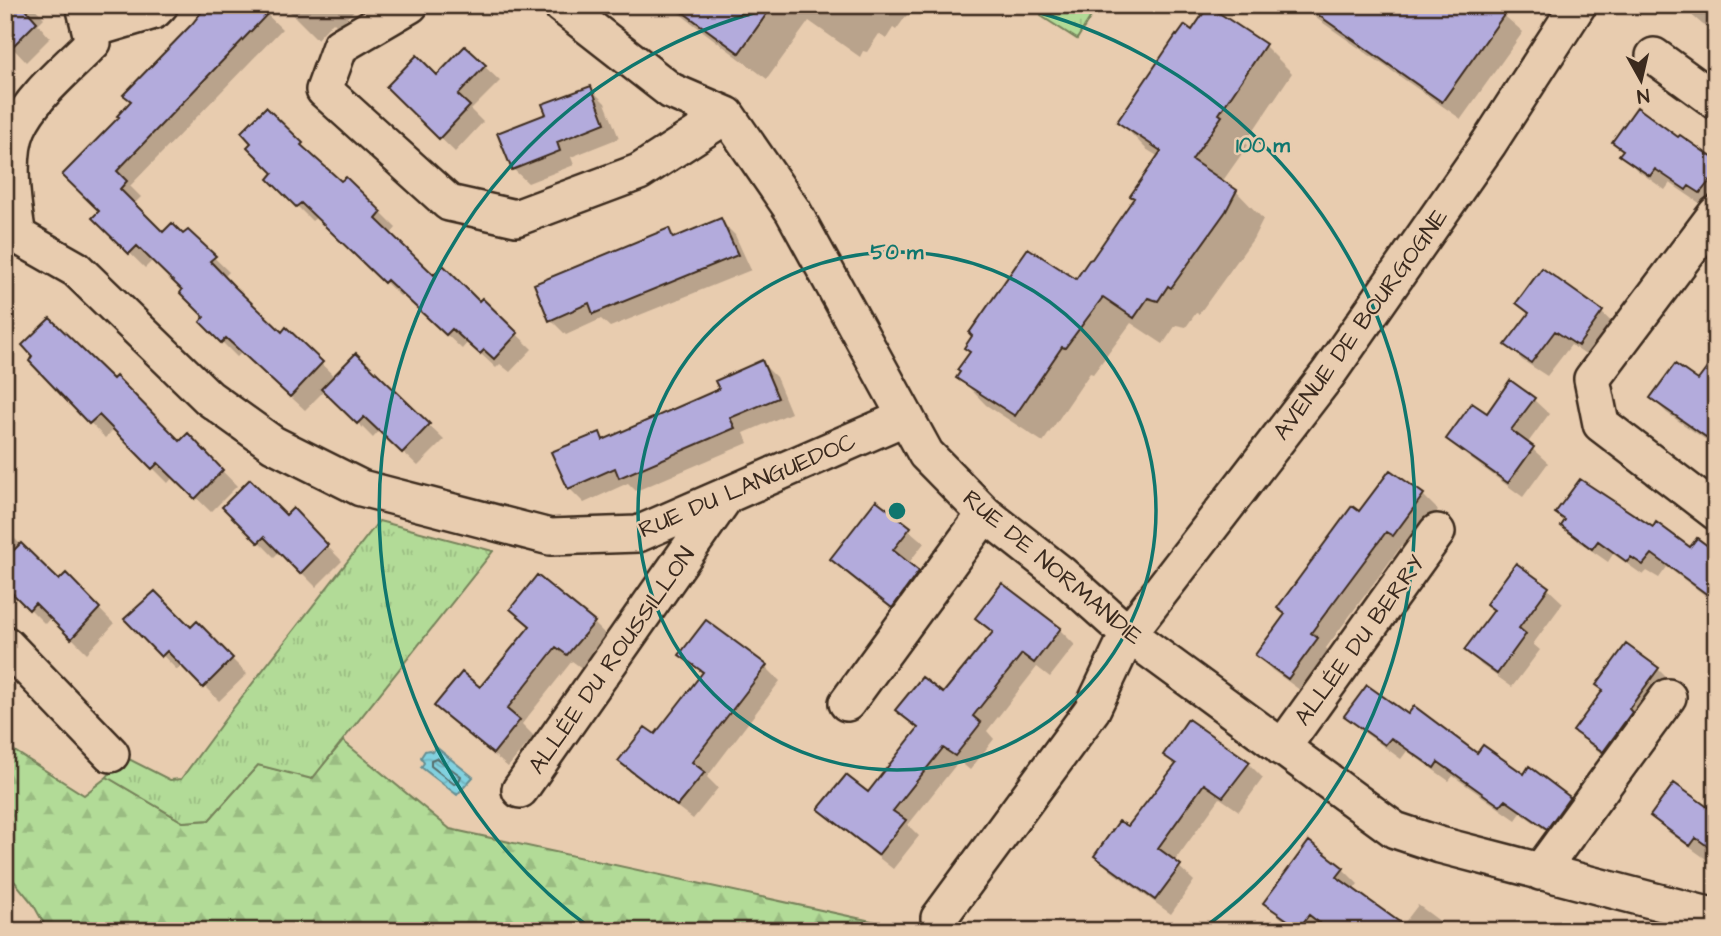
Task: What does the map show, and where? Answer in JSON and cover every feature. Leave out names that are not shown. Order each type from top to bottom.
[{"type":"street","points":[[12,237],[12,164],[17,129],[32,105],[93,41],[87,18],[154,11],[160,5]]},
{"type":"street","points":[[410,5],[340,46],[324,90],[449,203],[516,218],[639,172],[727,115]]},
{"type":"street","points":[[561,5],[671,91],[727,115]]},
{"type":"street","name":"AVENUE DE BOURGOGNE","points":[[939,918],[1092,710],[1128,634],[1328,374],[1489,143],[1578,5]]},
{"type":"street","points":[[1654,56],[1716,101]]},
{"type":"street","name":"RUE DE NORMANDIE","points":[[727,115],[793,211],[926,454],[985,514],[1060,573],[1128,634],[1395,830],[1539,872],[1716,917]]},
{"type":"street","points":[[1716,214],[1592,379],[1601,424],[1716,512]]},
{"type":"street","name":"RUE DU LANGUEDOC","points":[[12,237],[76,269],[209,398],[273,443],[362,488],[550,537],[638,534],[906,417]]},
{"type":"street","name":"ALLÉE DU ROUSSILLON","points":[[520,790],[726,496]]},
{"type":"street","points":[[847,703],[985,514]]},
{"type":"street","name":"ALLÉE DU BERRY","points":[[1282,748],[1437,532]]},
{"type":"street","points":[[5,643],[111,754]]},
{"type":"street","points":[[1539,872],[1668,697]]},
{"type":"green space","points":[[1048,5],[1098,5],[1077,39],[1041,16]]},
{"type":"green space","points":[[379,521],[493,551],[312,779],[258,765],[209,820],[183,822],[107,777],[123,756],[170,780],[181,779]]},
{"type":"green space","points":[[343,741],[450,829],[917,931],[48,931],[33,904],[5,870],[5,745],[84,795],[107,777],[183,822],[209,820],[258,765],[312,778]]},
{"type":"water","points":[[436,747],[473,777],[457,795],[421,767],[424,763],[421,757],[425,751],[433,752]]},
{"type":"building","points":[[5,5],[22,5],[37,22],[5,54]]},
{"type":"building","points":[[207,5],[276,5],[117,171],[127,181],[120,189],[163,232],[172,223],[183,234],[188,230],[216,256],[210,261],[235,287],[282,332],[286,327],[323,362],[290,397],[226,338],[221,343],[200,322],[204,317],[180,293],[182,290],[137,246],[129,254],[92,218],[99,211],[62,175],[119,117],[117,116],[131,101],[123,95]]},
{"type":"building","points":[[673,5],[773,5],[739,53]]},
{"type":"building","points":[[1304,5],[1511,5],[1442,102]]},
{"type":"building","points":[[1210,7],[1266,44],[1192,160],[1237,190],[1226,211],[1171,288],[1168,286],[1158,301],[1148,298],[1134,318],[1103,297],[1065,348],[1062,347],[1015,416],[956,378],[960,372],[957,370],[970,352],[964,348],[972,336],[969,333],[1028,248],[1076,279],[1092,259],[1134,198],[1130,196],[1161,151],[1117,122],[1176,35],[1185,25],[1192,30]]},
{"type":"building","points":[[465,46],[486,65],[458,95],[470,106],[439,139],[386,87],[417,55],[437,75]]},
{"type":"building","points":[[591,86],[605,123],[557,142],[560,151],[512,170],[497,133],[546,114],[542,104]]},
{"type":"building","points":[[266,107],[303,143],[301,145],[341,181],[346,177],[382,212],[376,219],[434,275],[443,265],[479,301],[482,298],[518,333],[494,359],[484,350],[480,354],[452,329],[446,335],[387,280],[384,283],[301,203],[296,207],[268,179],[273,173],[247,147],[251,143],[241,132]]},
{"type":"building","points":[[1637,107],[1716,160],[1716,173],[1700,193],[1689,186],[1686,190],[1655,169],[1650,176],[1619,155],[1623,150],[1612,142]]},
{"type":"building","points":[[721,218],[738,255],[593,314],[589,303],[549,321],[534,284],[669,228],[673,238]]},
{"type":"building","points":[[1542,268],[1603,311],[1578,346],[1555,331],[1531,363],[1505,345],[1529,313],[1516,303]]},
{"type":"building","points":[[50,318],[113,379],[116,376],[180,441],[188,433],[223,470],[195,499],[158,463],[152,469],[99,415],[89,424],[29,361],[32,356],[22,345]]},
{"type":"building","points":[[356,353],[430,424],[402,453],[364,417],[357,424],[321,389]]},
{"type":"building","points":[[1716,356],[1716,444],[1650,398],[1675,364],[1698,380]]},
{"type":"building","points":[[762,360],[778,398],[730,418],[735,428],[619,478],[615,468],[568,489],[551,452],[600,432],[603,440],[719,389],[715,381]]},
{"type":"building","points":[[1510,380],[1535,398],[1511,430],[1534,447],[1508,483],[1446,439],[1472,403],[1487,413]]},
{"type":"building","points":[[1390,470],[1424,494],[1393,536],[1386,532],[1311,633],[1318,638],[1288,679],[1255,655],[1285,614],[1277,608],[1352,506],[1359,511]]},
{"type":"building","points":[[250,479],[286,515],[293,508],[328,545],[300,574],[264,537],[258,543],[222,507]]},
{"type":"building","points":[[1580,479],[1653,527],[1656,522],[1690,547],[1697,538],[1716,552],[1716,601],[1652,554],[1643,565],[1631,557],[1627,562],[1598,541],[1592,549],[1561,526],[1565,520],[1555,513]]},
{"type":"building","points":[[876,500],[911,527],[893,550],[919,571],[892,608],[830,559]]},
{"type":"building","points":[[21,543],[59,580],[66,573],[100,608],[71,639],[35,603],[29,610],[5,586],[5,559]]},
{"type":"building","points":[[1516,563],[1549,587],[1519,628],[1526,634],[1497,674],[1464,650],[1494,610],[1486,604]]},
{"type":"building","points":[[537,575],[595,622],[567,655],[556,647],[507,709],[520,720],[493,754],[434,706],[462,672],[480,687],[530,626],[510,609]]},
{"type":"building","points":[[1002,583],[1061,628],[1034,663],[1022,654],[973,716],[981,723],[955,756],[943,748],[893,811],[906,820],[878,855],[818,809],[846,775],[868,792],[918,728],[895,710],[922,677],[943,693],[993,632],[975,618]]},
{"type":"building","points":[[155,591],[191,627],[197,621],[233,658],[203,688],[167,651],[161,657],[124,619]]},
{"type":"building","points":[[706,620],[767,665],[692,762],[705,772],[677,806],[618,761],[645,727],[655,734],[703,672],[679,655]]},
{"type":"building","points":[[1626,644],[1659,668],[1629,709],[1632,712],[1603,752],[1573,731],[1603,690],[1596,685]]},
{"type":"building","points":[[1367,685],[1408,714],[1414,706],[1477,753],[1483,745],[1524,774],[1529,766],[1570,797],[1547,829],[1505,800],[1500,806],[1438,762],[1434,768],[1391,738],[1385,745],[1344,716]]},
{"type":"building","points":[[1188,719],[1250,762],[1223,797],[1204,784],[1158,848],[1181,865],[1155,900],[1094,856],[1119,821],[1128,826],[1176,764],[1163,755]]},
{"type":"building","points":[[1674,783],[1716,813],[1716,852],[1696,838],[1690,846],[1650,816]]},
{"type":"building","points":[[1309,841],[1344,868],[1337,877],[1412,931],[1330,931],[1309,915],[1299,928],[1263,903]]}]
